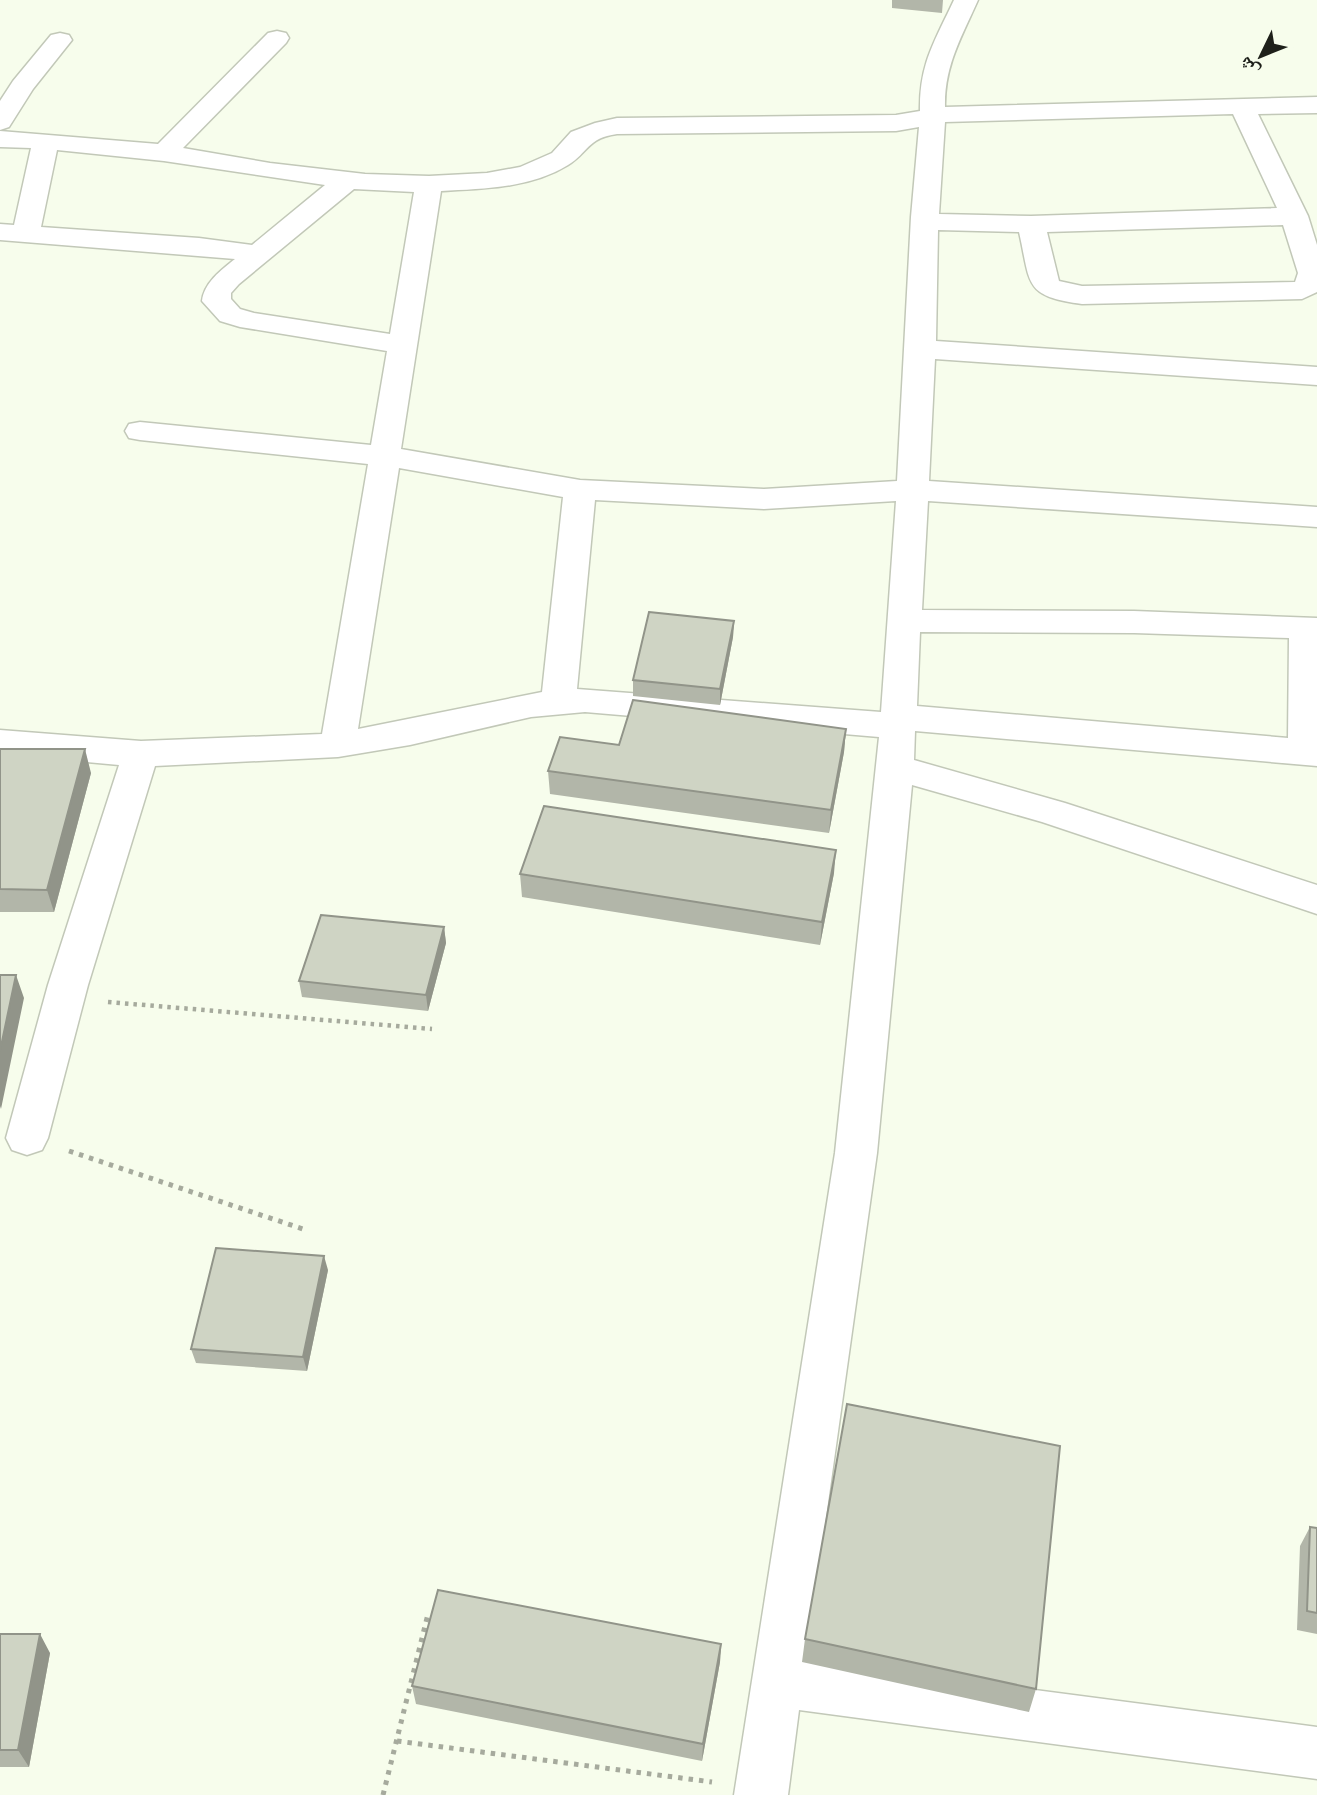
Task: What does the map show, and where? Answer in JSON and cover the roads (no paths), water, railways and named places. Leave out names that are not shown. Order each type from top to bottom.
[{"type":"street","points":[[761,1792],[856,1153],[895,768],[921,349],[933,117],[932,84],[937,64],[966,0]]},
{"type":"street","points":[[164,153],[277,38]]},
{"type":"street","points":[[0,122],[22,86],[60,40]]},
{"type":"street","points":[[0,139],[164,153],[270,171],[348,180],[429,184],[486,181],[527,174],[561,159],[580,138],[604,128],[617,126],[895,123],[980,112],[1317,105]]},
{"type":"street","points":[[1031,224],[1046,285],[1057,292],[1082,295],[1302,290],[1312,282],[1312,273],[1294,216],[1242,107]]},
{"type":"street","points":[[46,141],[13,233],[186,245],[257,254]]},
{"type":"street","points":[[348,180],[257,254],[217,292],[219,307],[230,315],[250,321],[403,345]]},
{"type":"street","points":[[338,745],[429,184]]},
{"type":"street","points":[[926,222],[1031,224],[1294,216]]},
{"type":"street","points":[[921,349],[1317,376]]},
{"type":"street","points":[[140,431],[385,456],[580,490],[764,499],[913,490],[1317,517]]},
{"type":"street","points":[[558,703],[580,490]]},
{"type":"street","points":[[0,742],[141,754],[338,745],[410,733],[531,705],[605,701],[1312,752],[1311,629],[1134,622],[904,621]]},
{"type":"street","points":[[27,1138],[68,985],[141,754]]},
{"type":"street","points":[[895,768],[1052,811],[1317,900]]},
{"type":"street","points":[[778,1682],[1317,1753]]}]
